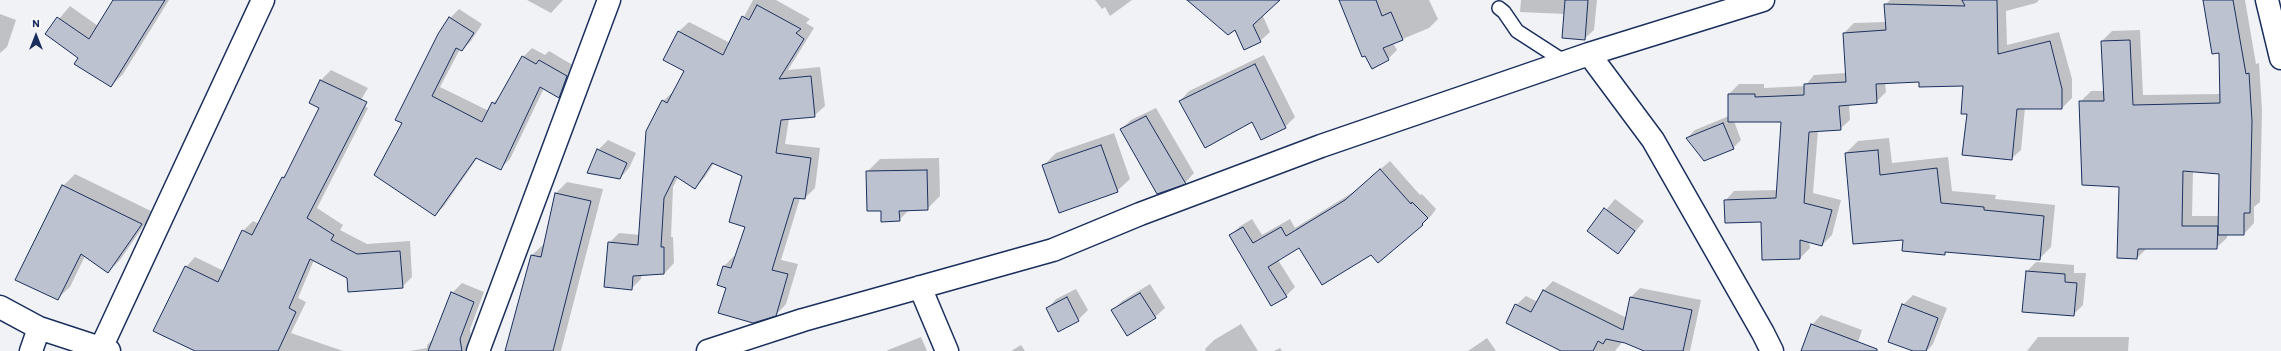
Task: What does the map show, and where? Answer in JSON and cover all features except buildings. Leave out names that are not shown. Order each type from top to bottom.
[{"type":"street","points":[[0,307],[39,328],[105,349],[263,0]]},
{"type":"street","points":[[478,351],[609,0]]},
{"type":"street","points":[[708,351],[803,320],[1053,250],[1140,214],[1321,146],[1589,54],[1763,0]]},
{"type":"street","points":[[2267,0],[2281,58]]},
{"type":"street","points":[[1589,54],[1653,140],[1763,332],[1772,351]]},
{"type":"street","points":[[920,287],[947,351]]},
{"type":"street","points":[[31,351],[39,328]]},
{"type":"lane","points":[[1498,8],[1504,12],[1517,31]]},
{"type":"lane","points":[[1500,27],[1508,26],[1565,62]]}]
